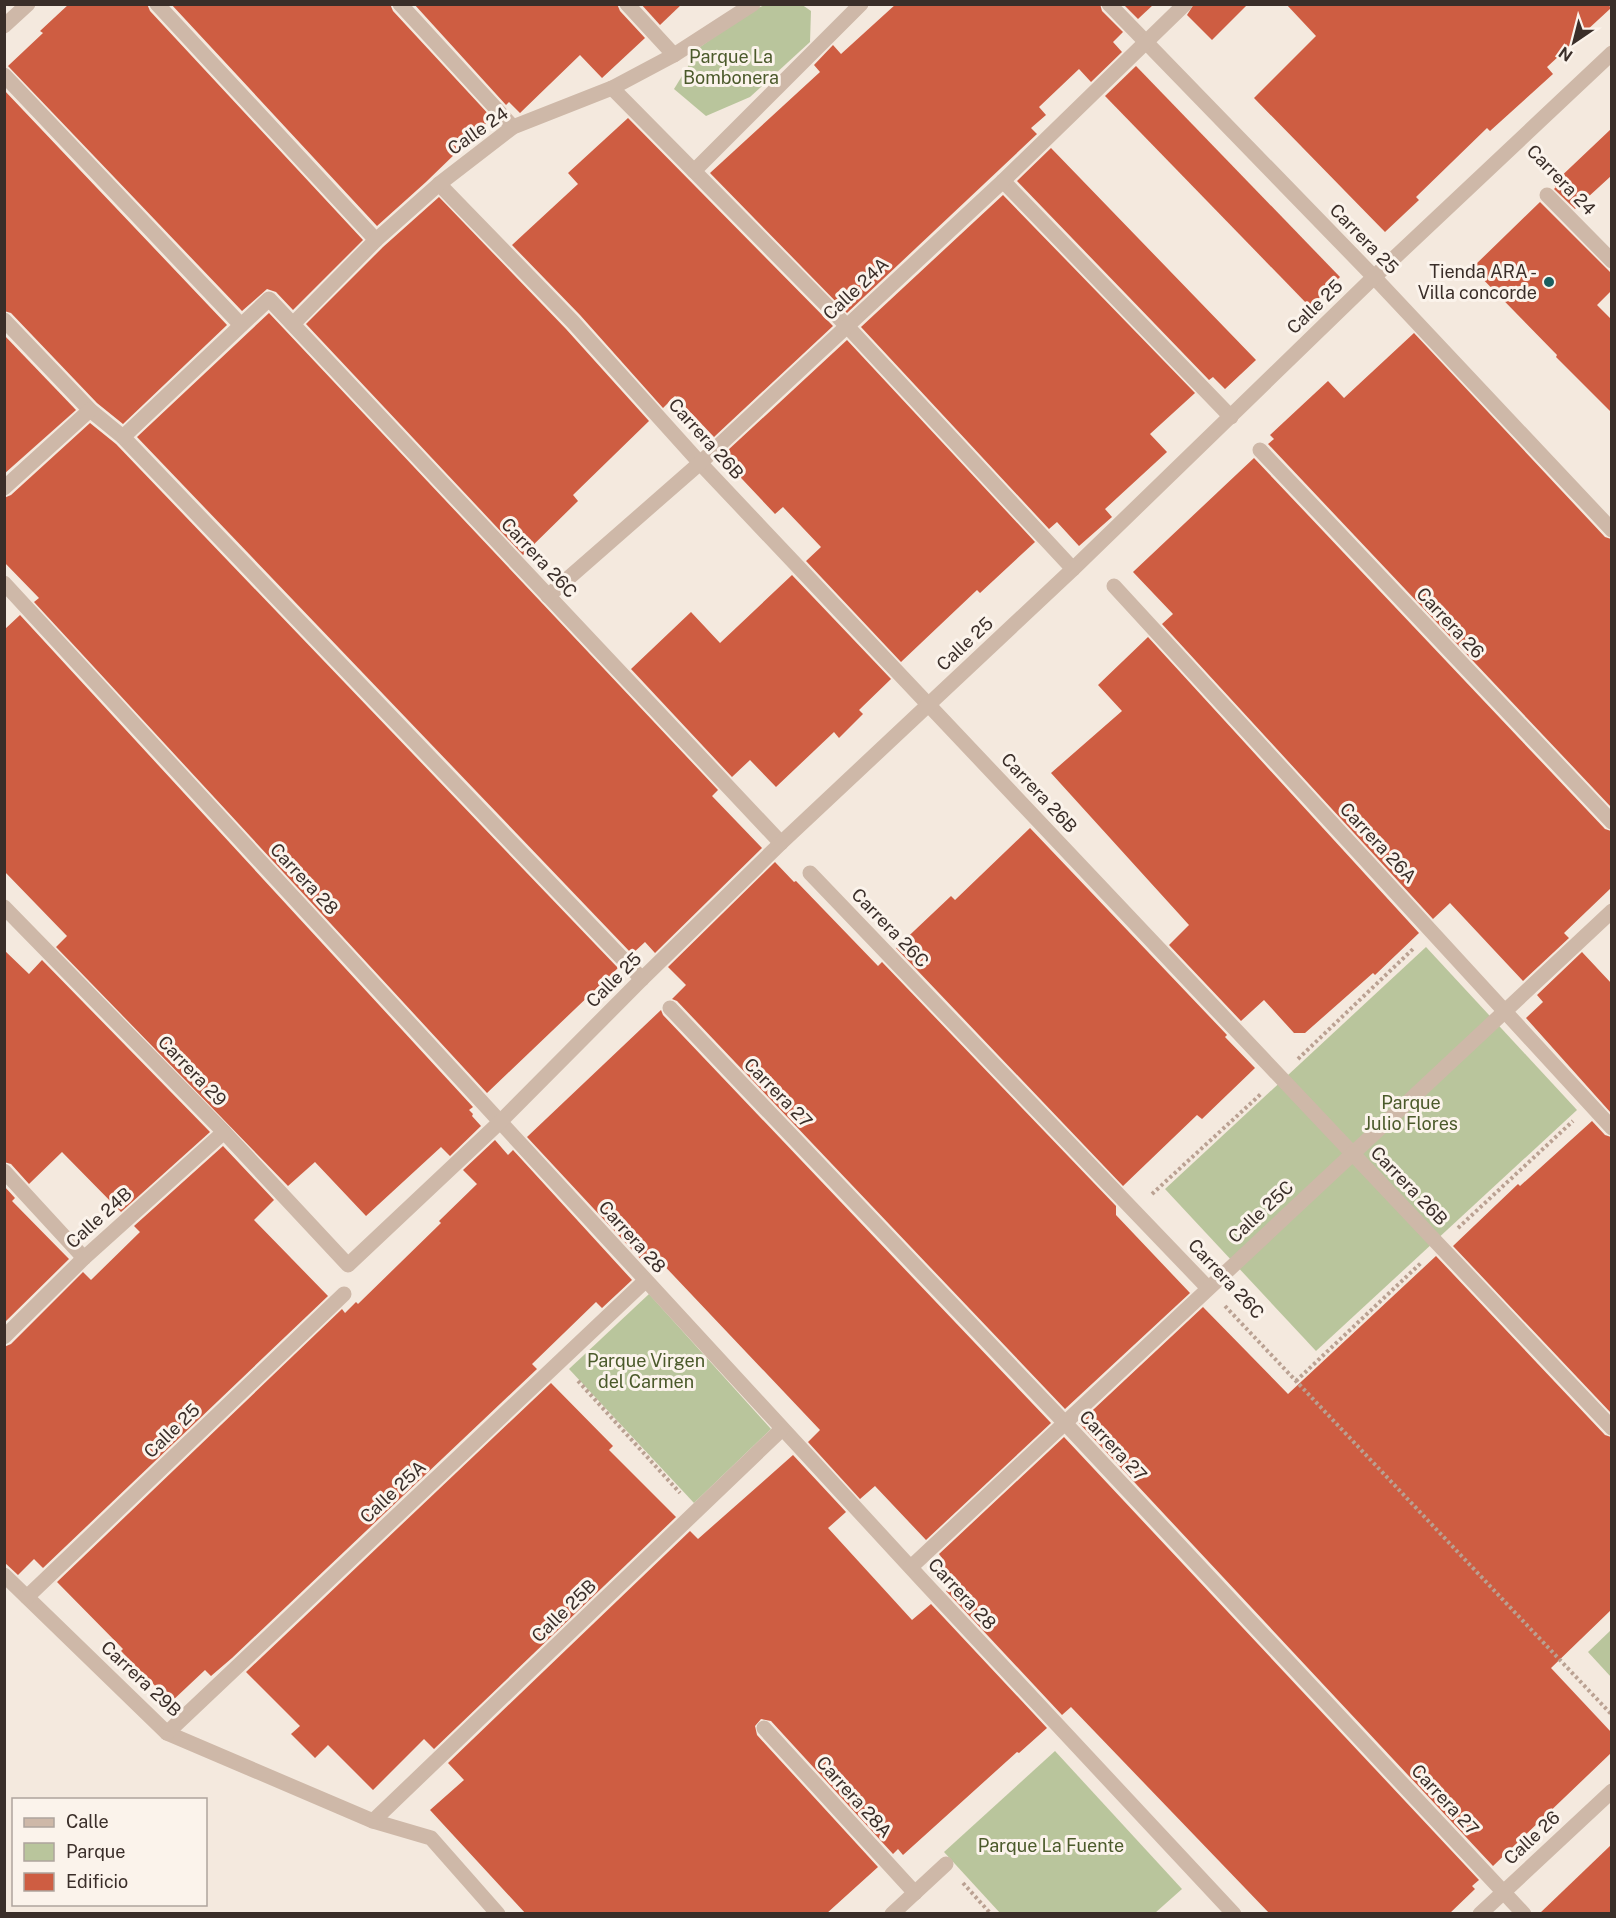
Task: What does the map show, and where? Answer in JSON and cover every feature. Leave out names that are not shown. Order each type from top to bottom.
[{"type":"street","points":[[4,26],[28,4]]},
{"type":"street","points":[[157,4],[376,240]]},
{"type":"street","points":[[400,4],[513,127]]},
{"type":"street","points":[[627,4],[674,55]]},
{"type":"street","name":"Calle 24","points":[[293,324],[376,240],[439,184],[513,127],[612,88],[674,55],[753,4]]},
{"type":"street","points":[[694,171],[861,4]]},
{"type":"street","name":"Carrera 25","points":[[1109,4],[1374,277],[1611,530]]},
{"type":"street","name":"Calle 24A","points":[[548,596],[700,463],[1003,181],[1185,4]]},
{"type":"street","name":"Calle 25","points":[[348,1265],[501,1121],[781,843],[1073,569],[1374,277],[1611,53]]},
{"type":"street","points":[[4,75],[241,325],[123,437]]},
{"type":"street","points":[[612,88],[846,325],[1073,569]]},
{"type":"street","points":[[1003,181],[1231,417]]},
{"type":"street","name":"Carrera 26B","points":[[439,184],[573,322],[700,463],[1611,1428]]},
{"type":"street","name":"Carrera 24","points":[[1547,195],[1611,261]]},
{"type":"street","name":"Carrera 26C","points":[[241,325],[269,299],[781,843]]},
{"type":"street","points":[[4,320],[90,410],[123,437],[642,979]]},
{"type":"street","points":[[4,488],[90,410]]},
{"type":"street","name":"Carrera 26","points":[[1260,450],[1611,822]]},
{"type":"street","name":"Carrera 28","points":[[4,584],[501,1121],[645,1281],[1234,1914]]},
{"type":"street","name":"Carrera 26A","points":[[1114,586],[1611,1128]]},
{"type":"street","name":"Carrera 26C","points":[[810,873],[1208,1288]]},
{"type":"street","name":"Carrera 29","points":[[4,907],[224,1132],[348,1265]]},
{"type":"street","name":"Calle 25C","points":[[911,1568],[1611,911]]},
{"type":"street","name":"Carrera 27","points":[[670,1008],[1065,1423],[1524,1914]]},
{"type":"street","name":"Calle 24B","points":[[4,1337],[84,1258],[224,1132]]},
{"type":"street","points":[[4,1172],[84,1258]]},
{"type":"street","name":"Calle 25A","points":[[167,1732],[645,1281]]},
{"type":"street","name":"Calle 25","points":[[27,1597],[344,1294]]},
{"type":"street","name":"Calle 25B","points":[[373,1821],[782,1429]]},
{"type":"street","name":"Carrera 29B","points":[[4,1575],[167,1732],[373,1821]]},
{"type":"street","name":"Carrera 28A","points":[[764,1728],[915,1893]]},
{"type":"street","name":"Calle 26","points":[[1480,1914],[1611,1791]]},
{"type":"street","points":[[373,1821],[431,1838],[498,1914]]},
{"type":"street","points":[[892,1914],[946,1864]]},
{"type":"path","name":"Carrera 26C","points":[[1208,1288],[1611,1715]]},
{"type":"path","points":[[560,1361],[697,1511]]},
{"type":"green space","name":"Parque La Bombonera","points":[[801,4],[811,11],[810,42],[750,97],[706,116],[674,89],[700,47],[752,10],[765,5]]},
{"type":"green space","name":"Parque Julio Flores","points":[[1426,947],[1577,1110],[1316,1351],[1165,1189]]},
{"type":"green space","name":"Parque Virgen del Carmen","points":[[649,1294],[771,1429],[694,1503],[569,1369]]},
{"type":"green space","points":[[1611,1630],[1611,1677],[1588,1652]]},
{"type":"green space","name":"Parque La Fuente","points":[[1055,1751],[1182,1889],[1155,1913],[1000,1913],[944,1852]]},
{"type":"building","points":[[69,4],[147,4],[150,11],[363,240],[293,310],[276,292],[267,289],[242,311],[8,66],[43,33],[40,31]]},
{"type":"building","points":[[171,4],[390,4],[393,11],[492,118],[377,226]]},
{"type":"building","points":[[414,4],[617,4],[620,11],[645,38],[602,78],[580,55],[520,113],[509,102],[506,105]]},
{"type":"building","points":[[641,4],[682,4],[660,25]]},
{"type":"building","points":[[896,4],[1100,4],[1102,11],[1123,32],[1113,42],[1122,52],[1091,82],[1079,69],[1039,107],[1046,115],[1031,128],[1037,134],[847,313],[710,173],[820,72],[814,65],[833,45],[841,54]]},
{"type":"building","points":[[1123,4],[1154,4],[1138,19]]},
{"type":"building","points":[[1194,4],[1248,4],[1212,40],[1187,15]]},
{"type":"building","points":[[1286,4],[1611,4],[1611,8],[1547,67],[1553,74],[1490,131],[1487,128],[1416,197],[1419,200],[1385,232],[1254,98],[1316,36]]},
{"type":"building","points":[[1136,66],[1340,277],[1310,307],[1105,96]]},
{"type":"building","points":[[4,90],[227,325],[123,424],[97,403],[11,313],[4,311]]},
{"type":"building","points":[[628,118],[833,326],[714,437],[675,396],[663,408],[580,315],[512,245],[578,184],[568,173]]},
{"type":"building","points":[[1611,129],[1611,176],[1575,209],[1554,189],[1556,187],[1553,184]]},
{"type":"building","points":[[1051,148],[1256,360],[1225,389],[1213,377],[1209,380],[1017,181]]},
{"type":"building","points":[[1003,195],[1195,393],[1150,434],[1167,452],[1105,509],[1112,517],[1079,546],[1057,522],[1049,529],[861,327]]},
{"type":"building","points":[[439,197],[566,329],[649,421],[573,495],[578,501],[523,555],[306,324],[383,247]]},
{"type":"building","name":"Tienda ARA - Villa concorde","points":[[1540,202],[1611,273],[1611,291],[1597,305],[1611,319],[1611,412],[1472,268]]},
{"type":"building","points":[[269,313],[718,790],[712,796],[762,848],[655,953],[645,942],[632,954],[137,437]]},
{"type":"building","points":[[1414,333],[1605,537],[1611,539],[1611,807],[1268,444],[1274,439],[1270,435],[1328,381],[1344,398]]},
{"type":"building","points":[[4,335],[76,410],[4,474]]},
{"type":"building","points":[[847,340],[1035,542],[980,593],[977,590],[901,662],[806,561],[821,547],[783,507],[775,514],[726,462],[731,456],[727,451]]},
{"type":"building","points":[[90,423],[116,444],[618,968],[487,1093],[34,602],[39,598],[4,562],[4,498],[11,495]]},
{"type":"building","points":[[1254,458],[1605,829],[1611,831],[1611,888],[1564,933],[1569,938],[1523,981],[1450,903],[1433,919],[1162,624],[1173,614],[1133,572]]},
{"type":"building","points":[[792,575],[891,679],[859,710],[863,714],[839,738],[834,732],[776,787],[750,760],[732,777],[631,669],[691,612],[720,643]]},
{"type":"building","points":[[20,615],[473,1107],[469,1110],[481,1126],[450,1156],[441,1147],[366,1216],[315,1162],[288,1186],[56,947],[67,936],[4,871],[4,630]]},
{"type":"building","points":[[1148,637],[1419,933],[1375,975],[1373,973],[1305,1033],[1294,1033],[1264,1000],[1241,1021],[1169,945],[1189,925],[1051,773],[1122,711],[1098,685]]},
{"type":"building","points":[[1030,828],[1227,1035],[1225,1037],[1255,1068],[1202,1119],[1197,1115],[1123,1186],[896,948],[951,896],[955,900]]},
{"type":"building","points":[[775,862],[878,966],[882,962],[1116,1206],[1116,1215],[1190,1293],[1065,1409],[677,1001],[672,999],[686,985],[668,967]]},
{"type":"building","points":[[4,950],[29,974],[42,960],[210,1132],[121,1212],[62,1152],[29,1184],[11,1164],[4,1162]]},
{"type":"building","points":[[1582,952],[1611,983],[1611,1113],[1526,1018],[1543,1002],[1537,995]]},
{"type":"building","points":[[661,1010],[663,1015],[1051,1423],[926,1540],[875,1486],[860,1499],[808,1442],[820,1430],[656,1257],[647,1266],[527,1137]]},
{"type":"building","points":[[1592,1121],[1605,1135],[1611,1137],[1611,1413],[1453,1246],[1518,1184],[1520,1186]]},
{"type":"building","points":[[495,1140],[508,1155],[513,1150],[632,1280],[602,1308],[596,1302],[532,1364],[537,1369],[232,1658],[211,1676],[205,1670],[171,1702],[57,1582],[342,1309],[345,1313],[356,1302],[358,1304],[441,1223],[439,1221],[477,1184],[463,1170]]},
{"type":"building","points":[[223,1146],[274,1200],[254,1220],[328,1296],[43,1568],[34,1559],[18,1575],[4,1562],[4,1347],[11,1344],[83,1272],[91,1280],[140,1232],[134,1226]]},
{"type":"building","points":[[4,1186],[15,1198],[12,1201],[69,1259],[4,1323]]},
{"type":"building","points":[[1436,1256],[1605,1435],[1611,1437],[1611,1610],[1551,1668],[1611,1732],[1611,1753],[1493,1866],[1079,1423],[1203,1307],[1288,1394]]},
{"type":"building","points":[[551,1383],[613,1446],[609,1450],[676,1517],[434,1749],[424,1739],[373,1790],[328,1745],[315,1758],[291,1734],[300,1726],[246,1672]]},
{"type":"building","points":[[1064,1437],[1479,1880],[1472,1886],[1475,1889],[1449,1914],[1270,1914],[1071,1707],[1062,1715],[946,1591],[954,1583],[936,1563],[942,1558],[939,1554]]},
{"type":"building","points":[[793,1455],[846,1512],[828,1528],[912,1620],[931,1604],[1047,1728],[1019,1753],[1017,1752],[903,1855],[898,1849],[893,1854],[771,1721],[761,1719],[755,1726],[757,1735],[878,1867],[826,1914],[526,1914],[430,1810],[464,1780],[448,1763],[690,1531],[698,1539]]},
{"type":"building","points":[[1611,1845],[1611,1914],[1539,1914]]},
{"type":"place","name":"Tienda ARA - Villa concorde","points":[[1549,282]]}]
